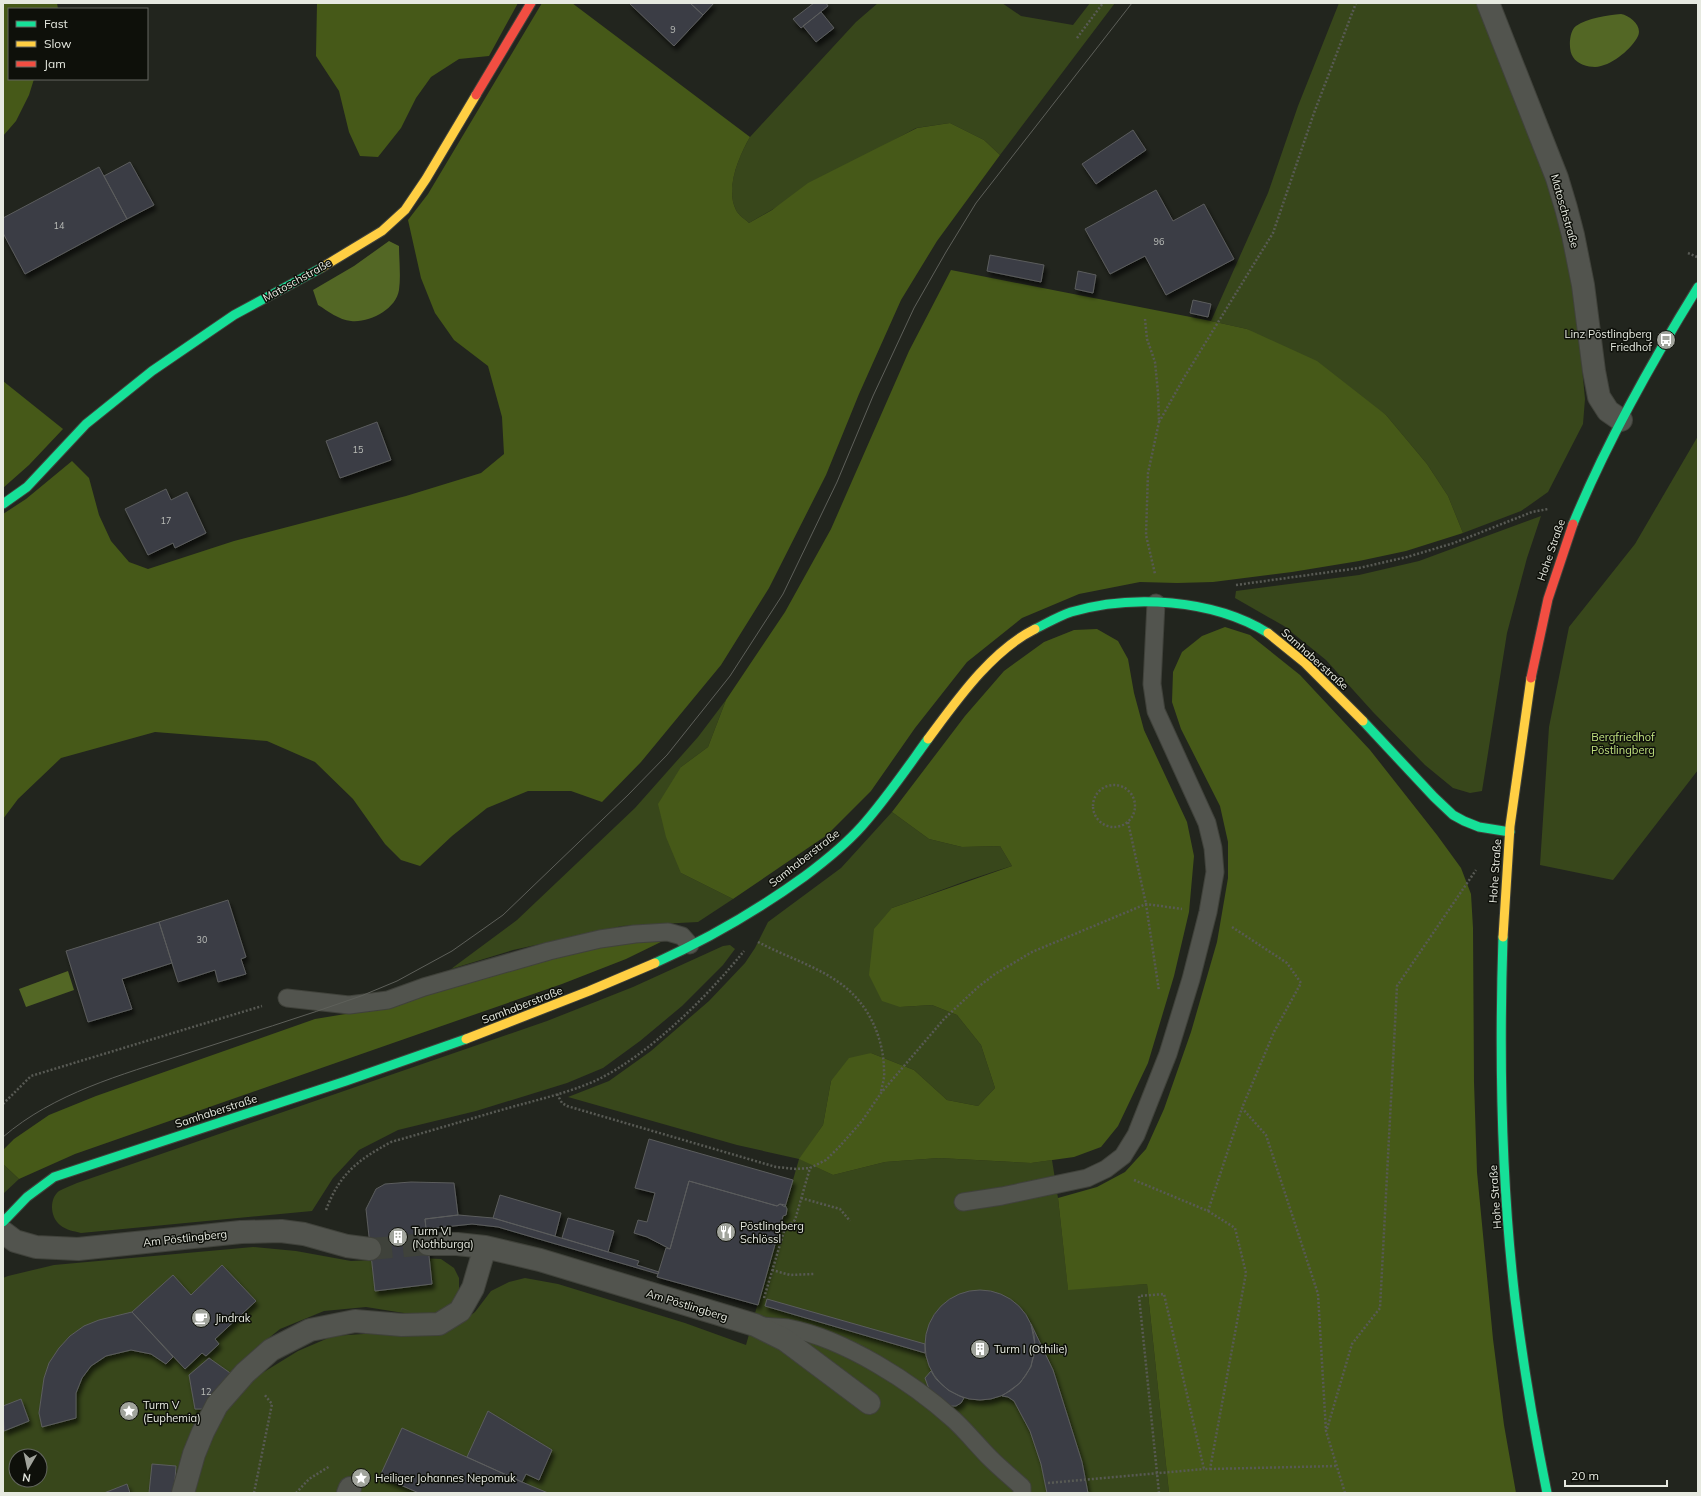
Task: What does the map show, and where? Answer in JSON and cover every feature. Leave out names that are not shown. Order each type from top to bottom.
[{"type":"street","name":"Matoschstraße","points":[[3,504],[27,487],[86,424],[152,371],[234,315],[332,262],[382,231],[405,210],[426,179],[531,3]]},
{"type":"street","name":"Matoschstraße","points":[[1488,3],[1557,178],[1574,235],[1583,285],[1594,371],[1599,397],[1608,411],[1621,420]]},
{"type":"street","name":"Hohe Straße","points":[[1547,1493],[1537,1443],[1521,1342],[1512,1270],[1507,1199],[1502,1093],[1501,996],[1504,919],[1510,832],[1528,691],[1548,599],[1576,516],[1621,420],[1698,287]]},
{"type":"street","name":"Samhaberstraße","points":[[3,1222],[22,1200],[36,1187],[54,1176],[446,1048],[626,977],[738,920],[787,888],[827,858],[859,829],[886,796],[956,702],[988,666],[1022,636],[1059,616],[1092,607],[1156,603],[1209,609],[1242,619],[1275,637],[1316,673],[1381,739],[1444,808],[1473,826],[1510,832]]},
{"type":"street","name":"Am Pöstlingberg","points":[[3,1232],[15,1241],[36,1247],[78,1249],[241,1232],[282,1231],[318,1237],[347,1246],[370,1249]]},
{"type":"street","name":"Am Pöstlingberg","points":[[428,1244],[485,1246],[758,1315],[785,1340],[869,1404]]},
{"type":"street","points":[[183,1493],[194,1454],[203,1432],[217,1405],[245,1373],[271,1350],[310,1330],[355,1321],[402,1325],[439,1324],[460,1311],[474,1288],[485,1246]]},
{"type":"lane","points":[[963,1202],[1087,1178],[1106,1169],[1122,1156],[1136,1135],[1168,1054],[1191,979],[1208,912],[1215,872],[1213,848],[1207,823],[1156,710],[1152,684],[1156,603]]},
{"type":"lane","points":[[288,998],[349,1005],[388,1000],[424,987],[549,951],[600,939],[635,934],[668,932],[682,936],[690,945]]},
{"type":"lane","points":[[758,1315],[788,1328],[830,1341],[868,1359],[932,1401],[955,1421],[1022,1490]]},
{"type":"path","points":[[1077,38],[1103,3]]},
{"type":"path","points":[[1159,422],[1185,376],[1273,233],[1314,113],[1356,3]]},
{"type":"path","points":[[1688,253],[1698,258]]},
{"type":"path","points":[[1145,319],[1147,339],[1154,362],[1158,393],[1159,422],[1148,473],[1146,535],[1155,573],[1156,603]]},
{"type":"path","points":[[1230,586],[1359,568],[1400,559],[1454,543],[1532,512],[1552,509]]},
{"type":"path","points":[[1112,785],[1125,788],[1131,792],[1136,806],[1132,818],[1128,822],[1117,827],[1110,827],[1098,821],[1093,808],[1093,802],[1099,791],[1112,785]]},
{"type":"path","points":[[1128,822],[1146,904],[1160,999]]},
{"type":"path","points":[[1326,1431],[1352,1344],[1380,1308],[1397,986],[1480,866]]},
{"type":"path","points":[[557,1094],[564,1105],[776,1167],[796,1169],[810,1168],[826,1160],[840,1146],[862,1121],[881,1092],[944,1019],[978,987],[995,974],[1032,952],[1146,904],[1208,912],[1287,963],[1300,983],[1274,1032],[1242,1108],[1208,1211]]},
{"type":"path","points":[[738,920],[752,939],[818,970],[845,987],[865,1008],[875,1027],[882,1046],[884,1072],[881,1092]]},
{"type":"path","points":[[318,1237],[326,1209],[336,1186],[352,1167],[371,1153],[391,1142],[557,1094],[596,1080],[622,1065],[685,1015],[724,976],[752,939]]},
{"type":"path","points":[[3,1104],[31,1076],[288,998]]},
{"type":"path","points":[[1242,1108],[1266,1135],[1318,1294],[1326,1431],[1345,1493]]},
{"type":"path","points":[[758,1315],[785,1228],[795,1220],[810,1168]]},
{"type":"path","points":[[1106,1169],[1208,1211],[1235,1228],[1246,1273],[1210,1469]]},
{"type":"path","points":[[801,1198],[840,1209],[850,1221]]},
{"type":"path","points":[[772,1270],[790,1275],[814,1274]]},
{"type":"path","points":[[1159,1493],[1139,1296],[1164,1294],[1204,1469]]},
{"type":"path","points":[[254,1493],[272,1404],[262,1393]]},
{"type":"path","points":[[1022,1490],[1085,1478],[1157,1474],[1204,1469],[1337,1466]]},
{"type":"path","points":[[296,1493],[309,1479],[323,1468]]},
{"type":"green space","points":[[878,3],[1002,3],[1021,16],[1073,25],[1090,3],[1115,3],[1000,155],[984,140],[950,123],[916,128],[749,223],[737,212],[733,202],[732,192],[738,163],[750,137],[856,22]]},
{"type":"green space","points":[[1339,3],[1478,3],[1491,31],[1560,219],[1576,304],[1585,399],[1583,424],[1548,492],[1521,511],[1463,533],[1448,496],[1427,464],[1386,415],[1247,329],[1211,321],[1268,193],[1298,106]]},
{"type":"green space","name":"Bergfriedhof Pöstlingberg","points":[[1698,436],[1698,770],[1613,880],[1540,865],[1549,727],[1569,627],[1635,544]]},
{"type":"green space","points":[[1541,516],[1527,558],[1507,633],[1482,791],[1470,793],[1453,788],[1425,765],[1373,712],[1326,660],[1284,626],[1235,598],[1236,591],[1359,575],[1419,561]]},
{"type":"green space","points":[[726,700],[708,747],[681,767],[681,873],[733,899],[698,922],[622,926],[513,950],[451,969],[517,920],[635,808],[698,737]]},
{"type":"green space","points":[[892,812],[929,839],[962,847],[1000,846],[1012,866],[892,908],[900,1007],[932,1005],[957,1015],[981,1045],[995,1088],[978,1106],[947,1100],[914,1070],[871,1053],[831,1081],[823,1125],[800,1159],[833,1175],[885,1162],[939,1158],[1031,1163],[1052,1160],[1058,1198],[1068,1289],[1147,1284],[1169,1493],[193,1493],[205,1445],[225,1407],[259,1375],[298,1351],[333,1336],[454,1328],[475,1312],[491,1291],[509,1282],[525,1278],[558,1284],[685,1323],[746,1345],[799,1159],[737,1145],[568,1097],[609,1081],[651,1051],[709,1001],[745,963],[755,948],[768,922],[841,868]]},
{"type":"green space","points":[[730,945],[735,949],[723,965],[682,1006],[640,1041],[603,1068],[567,1083],[476,1111],[398,1130],[359,1150],[333,1178],[312,1211],[81,1233],[62,1227],[54,1217],[52,1203],[56,1194],[59,1191],[77,1183],[547,1021],[633,987],[723,946]]},
{"type":"green space","points":[[3,1164],[19,1179],[3,1194]]},
{"type":"green space","points":[[253,1247],[296,1251],[351,1261],[420,1258],[441,1259],[454,1268],[459,1278],[459,1295],[447,1310],[429,1317],[366,1307],[324,1311],[280,1329],[250,1353],[218,1394],[190,1435],[172,1493],[3,1493],[3,1278],[54,1265]]},
{"type":"shaded area","points":[[3,3],[57,3],[58,8],[8,8],[8,80],[34,80],[29,95],[16,121],[3,136]]},
{"type":"shaded area","points":[[317,3],[518,3],[489,56],[459,59],[431,77],[416,98],[401,128],[378,157],[360,156],[349,132],[339,91],[316,56]]},
{"type":"shaded area","points":[[542,3],[572,3],[750,137],[735,172],[732,192],[733,201],[737,212],[749,223],[772,210],[808,183],[917,128],[950,123],[984,140],[1000,155],[937,241],[901,300],[859,394],[826,475],[769,588],[721,665],[641,762],[602,802],[571,791],[528,791],[487,808],[452,836],[420,866],[401,860],[385,844],[353,799],[315,762],[267,741],[155,732],[61,758],[18,799],[3,819],[3,514],[26,499],[72,461],[89,478],[99,515],[111,541],[129,562],[148,569],[234,541],[406,496],[481,473],[504,454],[502,417],[488,366],[454,340],[435,313],[421,278],[408,220],[428,194]]},
{"type":"shaded area","points":[[1621,14],[1629,17],[1638,26],[1639,30],[1639,34],[1634,43],[1624,53],[1607,64],[1595,67],[1586,66],[1575,59],[1571,54],[1570,41],[1572,32],[1576,26],[1592,19]]},
{"type":"shaded area","points":[[389,241],[399,246],[400,279],[397,297],[388,309],[366,320],[351,321],[338,317],[318,305],[313,290],[354,266]]},
{"type":"shaded area","points":[[951,270],[1247,329],[1317,361],[1386,415],[1427,464],[1448,496],[1463,533],[1406,551],[1359,561],[1292,572],[1213,582],[1140,582],[1079,594],[1022,618],[967,662],[915,728],[871,791],[827,835],[733,899],[681,873],[666,837],[658,804],[681,767],[708,747],[726,700],[785,612],[831,529],[909,351]]},
{"type":"shaded area","points":[[3,381],[63,429],[29,465],[3,488]]},
{"type":"shaded area","points":[[1225,627],[1250,635],[1300,675],[1370,750],[1461,868],[1471,894],[1473,928],[1474,1082],[1477,1172],[1493,1339],[1504,1425],[1516,1493],[1169,1493],[1147,1284],[1068,1290],[1058,1198],[1097,1187],[1125,1172],[1146,1149],[1164,1109],[1191,1032],[1217,942],[1228,878],[1228,842],[1220,806],[1181,729],[1172,702],[1173,672],[1182,652],[1202,636]]},
{"type":"shaded area","points":[[1097,629],[1118,641],[1128,659],[1134,693],[1144,730],[1187,822],[1194,856],[1189,912],[1174,976],[1148,1063],[1118,1126],[1101,1147],[1074,1157],[1031,1163],[939,1158],[885,1162],[833,1175],[799,1159],[823,1125],[831,1081],[849,1058],[871,1053],[914,1070],[947,1100],[978,1106],[995,1088],[981,1045],[957,1015],[932,1005],[900,1007],[882,1001],[869,975],[874,929],[892,908],[1012,866],[1000,846],[962,847],[929,839],[892,812],[965,716],[1004,671],[1044,642],[1074,630]]},
{"type":"shaded area","points":[[667,939],[626,959],[562,984],[75,1154],[19,1179],[3,1164],[3,1150],[14,1139],[49,1115],[96,1096],[315,1019],[382,1008],[590,946]]},
{"type":"shaded area","points":[[68,971],[74,990],[26,1007],[19,989]]},
{"type":"building","points":[[629,3],[690,3],[703,15],[674,46]]},
{"type":"building","points":[[690,3],[714,3],[703,15]]},
{"type":"building","points":[[814,3],[826,3],[828,6],[801,28],[793,19]]},
{"type":"building","points":[[821,12],[834,28],[816,42],[803,26]]},
{"type":"building","points":[[1133,130],[1146,150],[1096,184],[1082,164]]},
{"type":"building","points":[[130,162],[154,205],[127,219],[104,176]]},
{"type":"building","points":[[99,167],[127,219],[25,274],[3,233],[3,218]]},
{"type":"building","points":[[1156,190],[1173,221],[1204,204],[1234,259],[1166,295],[1145,256],[1110,274],[1085,229]]},
{"type":"building","points":[[990,255],[1044,265],[1041,282],[987,271]]},
{"type":"building","points":[[1078,271],[1096,275],[1093,293],[1075,289]]},
{"type":"building","points":[[1193,300],[1211,304],[1208,317],[1190,313]]},
{"type":"building","points":[[377,422],[391,460],[340,478],[326,441]]},
{"type":"building","points":[[166,489],[171,500],[187,492],[206,533],[175,548],[173,543],[148,555],[125,509]]},
{"type":"building","points":[[228,900],[246,957],[241,959],[246,974],[218,982],[215,970],[178,982],[159,922]]},
{"type":"building","points":[[159,922],[172,963],[122,979],[132,1009],[88,1022],[66,951]]},
{"type":"building","points":[[649,1139],[793,1180],[785,1207],[780,1204],[777,1206],[689,1181],[670,1249],[647,1237],[634,1233],[638,1220],[647,1222],[655,1193],[635,1188]]},
{"type":"building","name":"Pöstlingberg Schlössl","points":[[689,1181],[777,1206],[780,1204],[785,1205],[787,1209],[786,1215],[783,1216],[758,1305],[657,1277],[666,1248],[670,1249]]},
{"type":"building","name":"Turm VI (Nothburga)","points":[[411,1182],[454,1183],[458,1215],[425,1219],[432,1284],[375,1291],[366,1209],[376,1189],[385,1184]]},
{"type":"building","points":[[500,1195],[561,1213],[555,1236],[493,1218]]},
{"type":"building","points":[[458,1215],[493,1218],[639,1261],[637,1265],[659,1272],[658,1274],[498,1227],[472,1224],[426,1229],[425,1219]]},
{"type":"building","points":[[568,1218],[614,1231],[608,1252],[562,1238]]},
{"type":"building","points":[[222,1265],[256,1301],[215,1339],[219,1344],[206,1356],[202,1353],[185,1369],[132,1312],[173,1275],[191,1295]]},
{"type":"building","name":"Turm I (Othilie)","points":[[980,1290],[1001,1294],[1011,1299],[1019,1306],[1026,1314],[1031,1324],[1035,1345],[1031,1366],[1026,1376],[1019,1384],[1011,1391],[1001,1396],[980,1400],[959,1396],[949,1391],[941,1384],[934,1376],[929,1366],[925,1345],[929,1324],[934,1314],[941,1306],[949,1299],[959,1294]]},
{"type":"building","points":[[767,1299],[925,1344],[925,1353],[765,1306]]},
{"type":"building","points":[[132,1312],[173,1357],[166,1364],[151,1354],[131,1350],[106,1356],[91,1366],[82,1378],[76,1393],[76,1418],[42,1427],[39,1413],[44,1378],[49,1363],[59,1348],[70,1336],[84,1326],[99,1320]]},
{"type":"building","points":[[1031,1324],[1053,1370],[1082,1462],[1088,1493],[1047,1493],[1041,1464],[1030,1431],[1014,1401],[1008,1397],[1002,1396],[1020,1383],[1031,1367],[1035,1345]]},
{"type":"building","points":[[209,1358],[233,1375],[208,1409],[195,1409],[189,1375]]},
{"type":"building","points":[[931,1371],[936,1379],[948,1390],[964,1398],[961,1403],[956,1406],[950,1406],[929,1389],[925,1378]]},
{"type":"building","points":[[21,1399],[29,1421],[4,1431],[3,1406]]},
{"type":"building","points":[[488,1411],[552,1450],[539,1480],[526,1474],[522,1482],[467,1457]]},
{"type":"building","points":[[402,1428],[548,1493],[419,1493],[380,1476]]},
{"type":"building","points":[[152,1464],[176,1466],[174,1493],[149,1493]]},
{"type":"building","points":[[127,1484],[130,1493],[104,1493]]},
{"type":"tunnel","points":[[370,1249],[428,1244]]},
{"type":"tram line","points":[[3,1137],[44,1108],[89,1087],[361,996],[397,981],[452,951],[503,915],[628,795],[667,755],[730,676],[783,594],[837,482],[873,396],[914,308],[976,203],[1132,3]]},
{"type":"traffic: fast","points":[[3,504],[27,487],[86,424],[152,371],[234,315],[321,268]]},
{"type":"traffic: fast","points":[[1573,524],[1615,433],[1663,344],[1698,287]]},
{"type":"traffic: fast","points":[[1035,629],[1071,612],[1095,606],[1146,602],[1172,603],[1223,613],[1268,633]]},
{"type":"traffic: fast","points":[[1363,721],[1434,797],[1453,815],[1479,827],[1510,832]]},
{"type":"traffic: fast","points":[[655,963],[713,934],[751,912],[787,889],[827,859],[849,840],[871,816],[928,739]]},
{"type":"traffic: fast","points":[[1503,937],[1501,1073],[1504,1164],[1510,1254],[1533,1421],[1547,1493]]},
{"type":"traffic: fast","points":[[3,1222],[27,1197],[54,1177],[346,1081],[466,1039]]},
{"type":"traffic: slow","points":[[321,268],[382,231],[405,210],[426,179],[476,95]]},
{"type":"traffic: slow","points":[[928,739],[963,693],[989,663],[1019,638],[1035,629]]},
{"type":"traffic: slow","points":[[1268,633],[1305,663],[1363,721]]},
{"type":"traffic: slow","points":[[1503,937],[1510,826],[1531,678]]},
{"type":"traffic: slow","points":[[466,1039],[589,991],[655,963]]},
{"type":"traffic: jam","points":[[476,95],[531,3]]},
{"type":"traffic: jam","points":[[1531,678],[1548,599],[1573,524]]},
{"type":"place","name":"Linz Pöstlingberg Friedhof","points":[[1666,340]]},
{"type":"place","name":"Pöstlingberg Schlössl","points":[[726,1232]]},
{"type":"place","name":"Turm VI (Nothburga)","points":[[398,1237]]},
{"type":"place","name":"Jindrak","points":[[201,1318]]},
{"type":"place","name":"Turm I (Othilie)","points":[[980,1349]]},
{"type":"place","name":"Turm V (Euphemia)","points":[[129,1411]]},
{"type":"place","name":"Heiliger Johannes Nepomuk","points":[[361,1478]]}]
